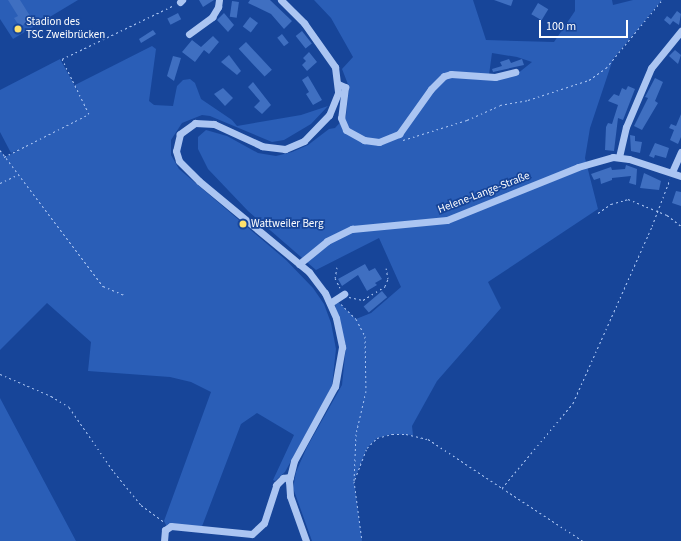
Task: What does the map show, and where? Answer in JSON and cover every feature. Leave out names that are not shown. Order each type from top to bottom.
[{"type":"street","points":[[189,34],[212,16],[218,7],[219,0]]},
{"type":"street","points":[[281,0],[304,23],[331,59],[338,84],[336,101],[329,115],[310,136],[285,149],[262,146],[207,122],[190,125],[177,140],[177,156],[188,171],[316,279],[333,301],[341,337],[340,370],[336,386],[294,460],[290,477],[290,496],[306,541]]},
{"type":"street","points":[[619,157],[626,127],[651,68],[681,31]]},
{"type":"street","points":[[338,84],[344,88],[341,118],[346,130],[371,142],[394,138],[408,124],[431,89],[444,76],[451,74],[495,77],[515,72]]},
{"type":"street","points":[[672,172],[681,152]]},
{"type":"street","name":"Helene-Lange-Straße","points":[[299,264],[327,241],[352,229],[448,220],[578,167],[619,157],[681,176]]},
{"type":"street","points":[[333,301],[344,294]]},
{"type":"street","points":[[164,541],[167,527],[177,526],[240,534],[252,534],[264,524],[276,485],[283,478],[290,477]]},
{"type":"path","points":[[394,138],[407,140],[467,120],[500,105],[528,100],[589,80],[606,68],[662,0]]},
{"type":"path","points":[[4,157],[89,114],[62,59],[169,7]]},
{"type":"path","points":[[0,150],[17,175],[102,286],[124,295]]},
{"type":"path","points":[[502,488],[572,403],[658,211],[672,172]]},
{"type":"path","points":[[0,183],[17,175]]},
{"type":"path","points":[[598,213],[611,204],[628,199],[672,217],[681,226]]},
{"type":"path","points":[[337,267],[335,278],[344,294],[358,300],[370,296],[384,286],[388,279],[386,268]]},
{"type":"path","points":[[333,301],[356,319],[365,336],[366,391],[356,434],[354,481],[362,541]]},
{"type":"path","points":[[0,374],[51,396],[69,407],[114,472],[141,504],[164,521],[167,527]]},
{"type":"path","points":[[354,481],[367,448],[377,438],[392,434],[406,434],[428,439],[583,541]]},
{"type":"shaded area","name":"Stadion des TSC Zweibrücken","points":[[0,0],[78,0],[13,39],[0,19]]},
{"type":"shaded area","points":[[314,0],[473,0],[486,40],[554,42],[575,11],[575,0],[612,0],[613,5],[633,0],[662,0],[613,59],[590,128],[585,158],[598,209],[488,282],[501,308],[437,381],[412,426],[413,435],[392,434],[377,438],[367,448],[354,481],[362,541],[312,541],[293,488],[296,472],[307,447],[342,385],[346,346],[334,301],[336,300],[356,319],[371,313],[401,287],[379,238],[316,270],[248,211],[208,169],[198,149],[198,137],[206,130],[227,136],[258,153],[276,156],[292,152],[308,145],[329,129],[335,128],[346,116],[349,87],[342,69],[353,57],[331,18]],"holes":[[[492,53],[517,57],[532,62],[517,74],[489,75]]]},
{"type":"shaded area","points":[[152,46],[156,49],[149,101],[154,105],[173,106],[177,86],[183,80],[190,79],[195,83],[201,99],[232,120],[237,126],[301,115],[328,106],[311,124],[284,140],[272,142],[210,116],[202,115],[182,123],[171,140],[171,155],[179,169],[286,260],[313,288],[324,304],[331,323],[336,349],[332,386],[285,472],[275,481],[273,480],[294,435],[257,413],[241,424],[201,529],[167,527],[164,521],[211,392],[191,382],[170,377],[88,371],[91,342],[47,303],[0,350],[0,150],[5,157],[24,147],[11,153],[0,132],[0,90],[60,59],[81,97],[75,85]]},
{"type":"shaded area","points":[[0,398],[44,481],[76,541],[0,541]]},
{"type":"building","points":[[8,0],[20,0],[32,19],[20,27],[14,18],[18,16]]},
{"type":"building","points":[[199,0],[214,0],[203,7]]},
{"type":"building","points":[[250,0],[270,0],[292,21],[284,29],[271,14],[248,3]]},
{"type":"building","points":[[494,0],[513,0],[511,6]]},
{"type":"building","points":[[232,1],[239,2],[237,18],[230,17]]},
{"type":"building","points":[[538,3],[548,9],[542,20],[531,14]]},
{"type":"building","points":[[677,11],[681,14],[679,25],[673,21],[670,25],[664,20],[667,16],[671,19]]},
{"type":"building","points":[[178,13],[181,19],[170,25],[167,18]]},
{"type":"building","points":[[224,13],[234,25],[228,32],[217,20]]},
{"type":"building","points":[[250,17],[258,23],[251,33],[243,27]]},
{"type":"building","points":[[153,30],[156,34],[141,43],[139,39]]},
{"type":"building","points":[[302,31],[312,44],[306,49],[296,36]]},
{"type":"building","points":[[282,34],[289,43],[284,46],[277,38]]},
{"type":"building","points":[[213,36],[219,42],[209,54],[204,50],[195,62],[182,52],[192,40],[201,47]]},
{"type":"building","points":[[246,42],[272,70],[265,77],[239,49]]},
{"type":"building","points":[[675,50],[681,55],[678,64],[669,56]]},
{"type":"building","points":[[309,52],[317,62],[307,71],[302,65],[306,61],[303,58]]},
{"type":"building","points":[[229,55],[241,71],[237,75],[221,62]]},
{"type":"building","points":[[173,56],[181,58],[174,81],[167,76]]},
{"type":"building","points":[[509,59],[511,63],[522,59],[524,65],[493,72],[492,69],[502,66],[500,62]]},
{"type":"building","points":[[308,76],[322,100],[313,105],[306,94],[309,92],[302,80]]},
{"type":"building","points":[[655,78],[663,82],[655,101],[658,103],[642,130],[634,126],[648,98],[645,97]]},
{"type":"building","points":[[253,82],[271,105],[262,114],[254,107],[260,101],[248,87]]},
{"type":"building","points":[[628,86],[635,89],[623,120],[618,118],[614,151],[605,150],[606,127],[608,123],[612,124],[618,105],[608,101],[614,94],[619,96],[622,88],[626,90]]},
{"type":"building","points":[[223,88],[233,98],[225,106],[214,94]]},
{"type":"building","points":[[681,114],[681,137],[678,144],[670,140],[674,130],[669,128],[671,124],[676,126]]},
{"type":"building","points":[[630,135],[635,136],[635,141],[642,142],[640,153],[631,151]]},
{"type":"building","points":[[655,143],[669,148],[666,158],[655,155],[654,158],[649,156]]},
{"type":"building","points":[[626,165],[637,169],[636,185],[629,183],[631,176],[612,178],[612,180],[601,184],[600,178],[594,180],[591,174],[611,167],[612,170],[625,169]]},
{"type":"building","points":[[644,173],[661,181],[659,190],[640,188]]},
{"type":"building","points":[[676,191],[681,192],[681,206],[672,203]]},
{"type":"building","points":[[365,264],[369,271],[375,268],[382,279],[375,283],[377,285],[367,291],[358,275],[342,286],[338,279]]},
{"type":"building","points":[[382,291],[387,297],[369,313],[364,306]]},
{"type":"place","name":"Stadion des TSC Zweibrücken","points":[[18,29]]},
{"type":"place","name":"Wattweiler Berg","points":[[243,224]]}]
